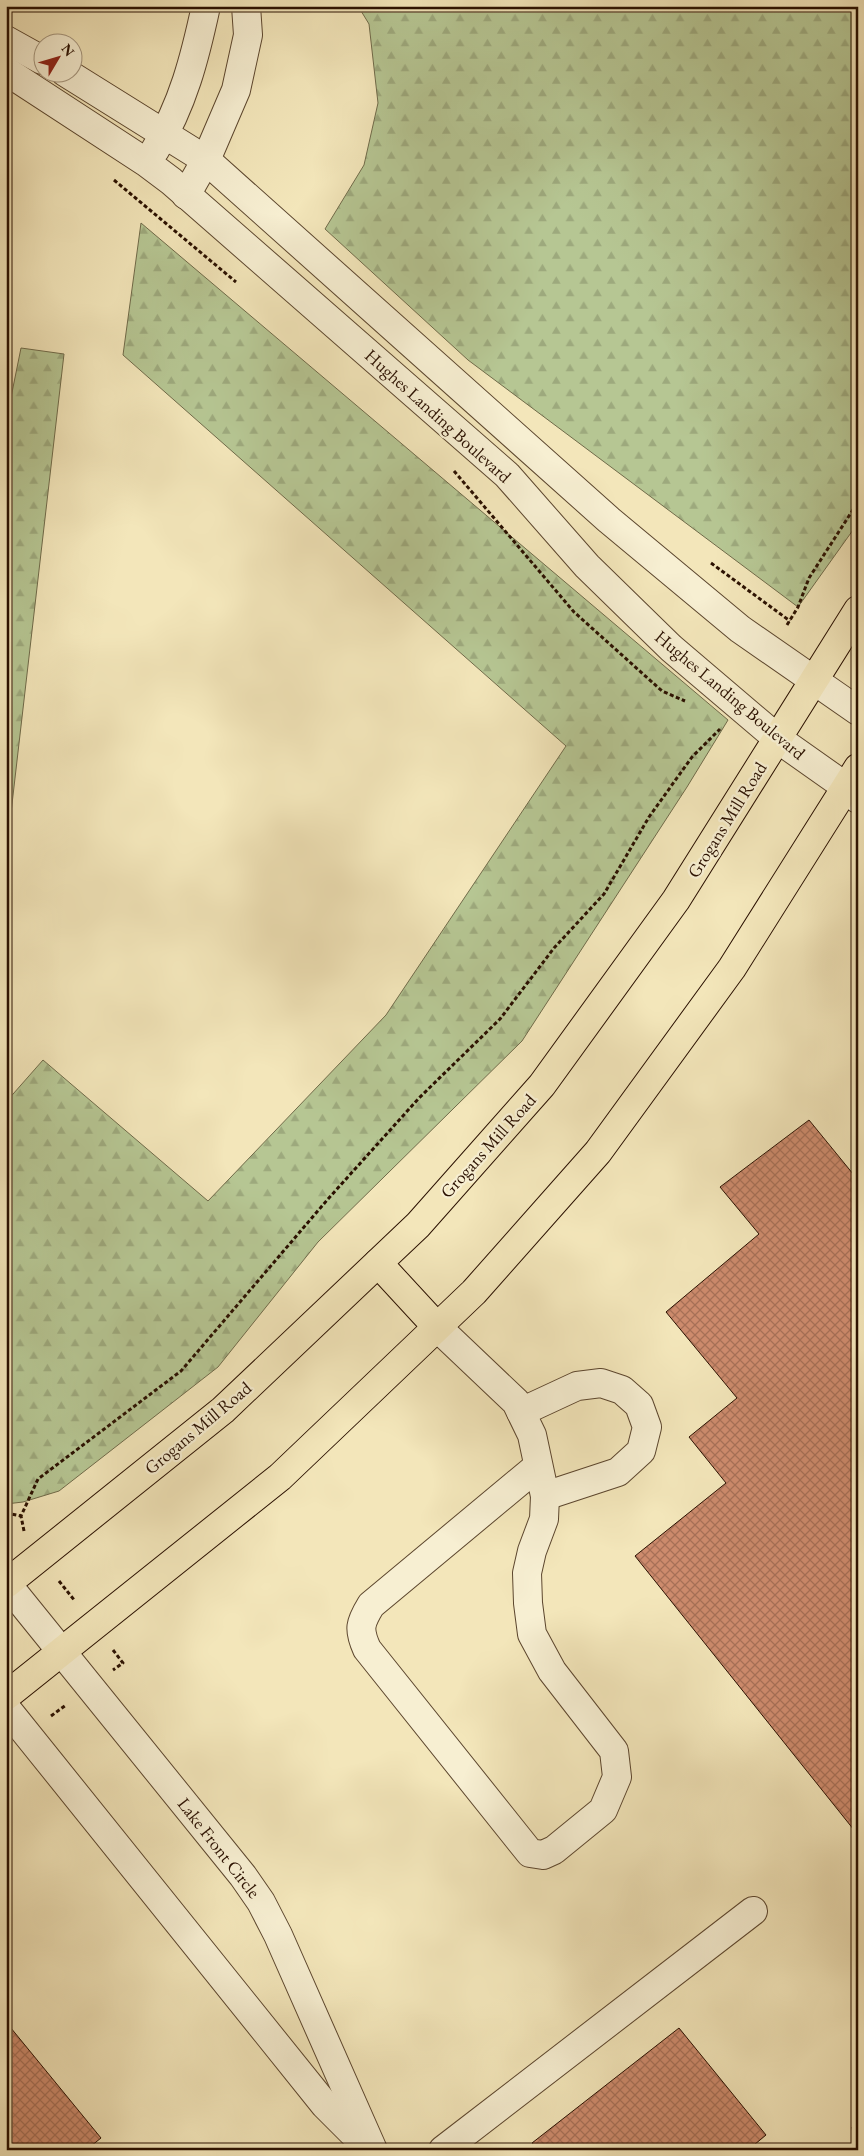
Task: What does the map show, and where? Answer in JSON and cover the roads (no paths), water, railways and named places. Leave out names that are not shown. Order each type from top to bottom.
[{"type":"main road","name":"Grogans Mill Road","points":[[6,1583],[224,1410],[418,1225],[542,1084],[676,900],[778,739],[812,680],[858,610]]},
{"type":"main road","points":[[6,1696],[280,1477],[474,1292],[598,1152],[732,968],[854,785]]},
{"type":"main road","points":[[378,1263],[437,1327]]},
{"type":"street","points":[[147,163],[165,134],[192,67],[206,6]]},
{"type":"street","points":[[186,194],[206,160],[236,90],[248,35],[246,6]]},
{"type":"street","points":[[6,40],[32,54]]},
{"type":"street","name":"Hughes Landing Boulevard","points":[[6,71],[147,163],[186,194],[506,475],[587,566],[670,648],[778,739],[854,785]]},
{"type":"street","name":"Hughes Landing Boulevard","points":[[80,82],[206,160],[580,495],[740,629],[858,711]]},
{"type":"street","points":[[437,1327],[516,1402],[532,1435],[545,1496],[544,1519],[532,1551],[527,1574],[532,1634],[552,1671],[614,1751],[617,1777],[603,1810],[554,1850],[543,1855],[530,1853],[367,1649],[361,1636],[361,1621],[371,1605],[538,1466]]},
{"type":"street","points":[[521,1412],[577,1386],[600,1383],[622,1390],[639,1405],[648,1427],[641,1451],[618,1472],[545,1496]]},
{"type":"street","name":"Lake Front Circle","points":[[6,1583],[63,1651],[243,1876],[261,1902],[278,1935],[372,2150]]},
{"type":"street","name":"Lake Front Circle","points":[[6,1708],[325,2105],[372,2150]]},
{"type":"street","points":[[443,2150],[753,1911]]}]
